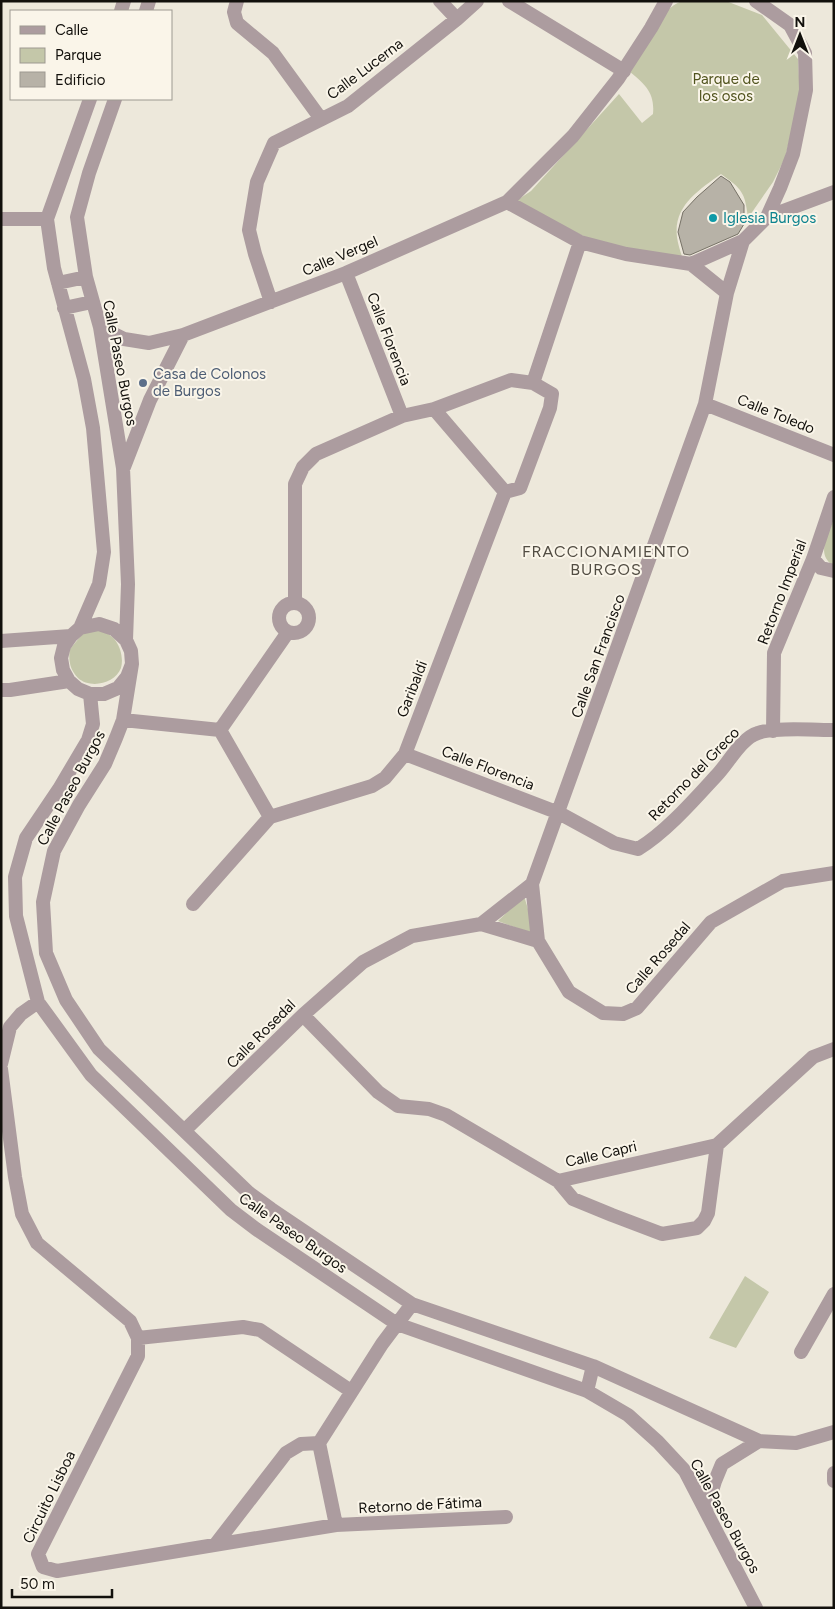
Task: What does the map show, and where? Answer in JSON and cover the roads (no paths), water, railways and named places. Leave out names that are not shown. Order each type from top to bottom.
[{"type":"street","points":[[237,1],[234,12],[237,23],[273,53],[321,119]]},
{"type":"street","points":[[440,1],[457,19]]},
{"type":"street","name":"Calle Lucerna","points":[[271,302],[249,230],[257,182],[274,143],[348,106],[477,1]]},
{"type":"street","points":[[509,1],[624,71]]},
{"type":"street","points":[[756,1],[790,25],[805,52],[806,90],[793,154],[767,217]]},
{"type":"street","points":[[666,2],[624,71],[573,136],[507,202],[580,242],[626,254],[691,264],[727,293]]},
{"type":"street","points":[[1,641],[76,632],[99,624],[114,629],[126,640],[131,651],[132,664],[127,677],[118,688],[104,694],[90,694],[78,689],[69,681],[63,670],[62,658],[64,646],[76,632],[99,584],[104,552],[93,428],[84,379],[58,283],[47,219],[90,100]]},
{"type":"street","name":"Calle Paseo Burgos","points":[[115,100],[89,173],[77,217],[86,277],[100,327],[123,468],[128,584],[126,640]]},
{"type":"street","points":[[66,166],[78,172],[89,173]]},
{"type":"street","points":[[58,190],[72,191],[83,197]]},
{"type":"street","points":[[691,264],[742,241],[767,217],[834,192]]},
{"type":"street","name":"Calle Vergel","points":[[100,327],[124,339],[149,343],[183,335],[346,272],[507,202]]},
{"type":"street","points":[[1,219],[47,219]]},
{"type":"street","name":"Calle San Francisco","points":[[538,941],[532,884],[705,404],[727,293],[742,241]]},
{"type":"street","points":[[533,383],[580,242]]},
{"type":"street","name":"Calle Florencia","points":[[346,272],[402,416]]},
{"type":"street","points":[[58,283],[86,277]]},
{"type":"street","points":[[64,308],[92,302]]},
{"type":"street","points":[[123,468],[150,400],[183,335]]},
{"type":"street","points":[[295,602],[295,484],[303,468],[316,454],[402,416],[434,409],[511,380],[533,383],[552,394],[550,408],[520,488],[504,492],[434,409]]},
{"type":"street","name":"Calle Toledo","points":[[705,404],[834,455]]},
{"type":"street","name":"Garibaldi","points":[[270,817],[372,786],[385,778],[405,754],[504,492]]},
{"type":"street","name":"Retorno Imperial","points":[[773,731],[774,653],[813,559],[834,497]]},
{"type":"street","points":[[813,559],[821,568],[834,571]]},
{"type":"street","points":[[295,602],[308,611],[309,622],[303,630],[293,633],[288,632],[280,625],[279,614],[284,606],[295,602]]},
{"type":"street","points":[[220,730],[288,632]]},
{"type":"street","name":"Calle Paseo Burgos","points":[[132,664],[123,720],[105,764],[54,850],[43,902],[46,953],[66,1000],[99,1048],[249,1193],[412,1304],[593,1366],[759,1441],[796,1444],[834,1432]]},
{"type":"street","points":[[1,690],[69,681]]},
{"type":"street","name":"Calle Paseo Burgos","points":[[90,694],[93,724],[88,740],[59,789],[26,838],[15,877],[16,916],[38,1002],[91,1075],[231,1210],[256,1229],[397,1324],[587,1391],[628,1415],[658,1442],[685,1471],[756,1608]]},
{"type":"street","points":[[123,720],[220,730]]},
{"type":"street","points":[[192,904],[270,817],[220,730]]},
{"type":"street","name":"Retorno del Greco","points":[[559,813],[614,843],[638,849],[654,839],[716,776],[746,740],[757,733],[834,730]]},
{"type":"street","name":"Calle Florencia","points":[[405,754],[559,813]]},
{"type":"street","name":"Calle Rosedal","points":[[185,1130],[303,1015],[363,962],[412,936],[481,924],[538,941],[569,992],[604,1013],[623,1014],[637,1008],[711,922],[783,881],[834,873]]},
{"type":"street","points":[[481,924],[532,884]]},
{"type":"street","points":[[1,1064],[10,1027],[21,1014],[38,1002]]},
{"type":"street","name":"Calle Capri","points":[[303,1015],[378,1092],[398,1106],[429,1109],[446,1115],[558,1181],[717,1145],[813,1057],[834,1049]]},
{"type":"street","points":[[1,1069],[15,1177],[22,1214],[37,1243],[130,1321],[138,1338],[243,1327],[260,1330],[351,1391]]},
{"type":"street","points":[[558,1181],[573,1199],[662,1234],[697,1228],[708,1214],[717,1145]]},
{"type":"street","points":[[231,1210],[244,1205],[249,1193]]},
{"type":"street","points":[[256,1229],[258,1215],[270,1209]]},
{"type":"street","points":[[802,1352],[834,1294]]},
{"type":"street","points":[[336,1525],[318,1443],[351,1391],[412,1304]]},
{"type":"street","name":"Circuito Lisboa","points":[[138,1338],[138,1356],[38,1554],[43,1567],[57,1571],[336,1525]]},
{"type":"street","points":[[587,1391],[593,1366]]},
{"type":"street","points":[[706,1511],[722,1464],[759,1441]]},
{"type":"street","points":[[214,1545],[286,1453],[301,1444],[318,1443]]},
{"type":"street","points":[[834,1473],[834,1481]]},
{"type":"street","name":"Retorno de Fátima","points":[[336,1525],[506,1517]]},
{"type":"place","name":"Iglesia Burgos","points":[[713,218]]},
{"type":"place","name":"Casa de Colonos de Burgos","points":[[143,383]]},
{"type":"district","name":"FRACCIONAMIENTO BURGOS","points":[[606,560]]},
{"type":"park label","name":"Parque de los osos","points":[[726,88]]}]
